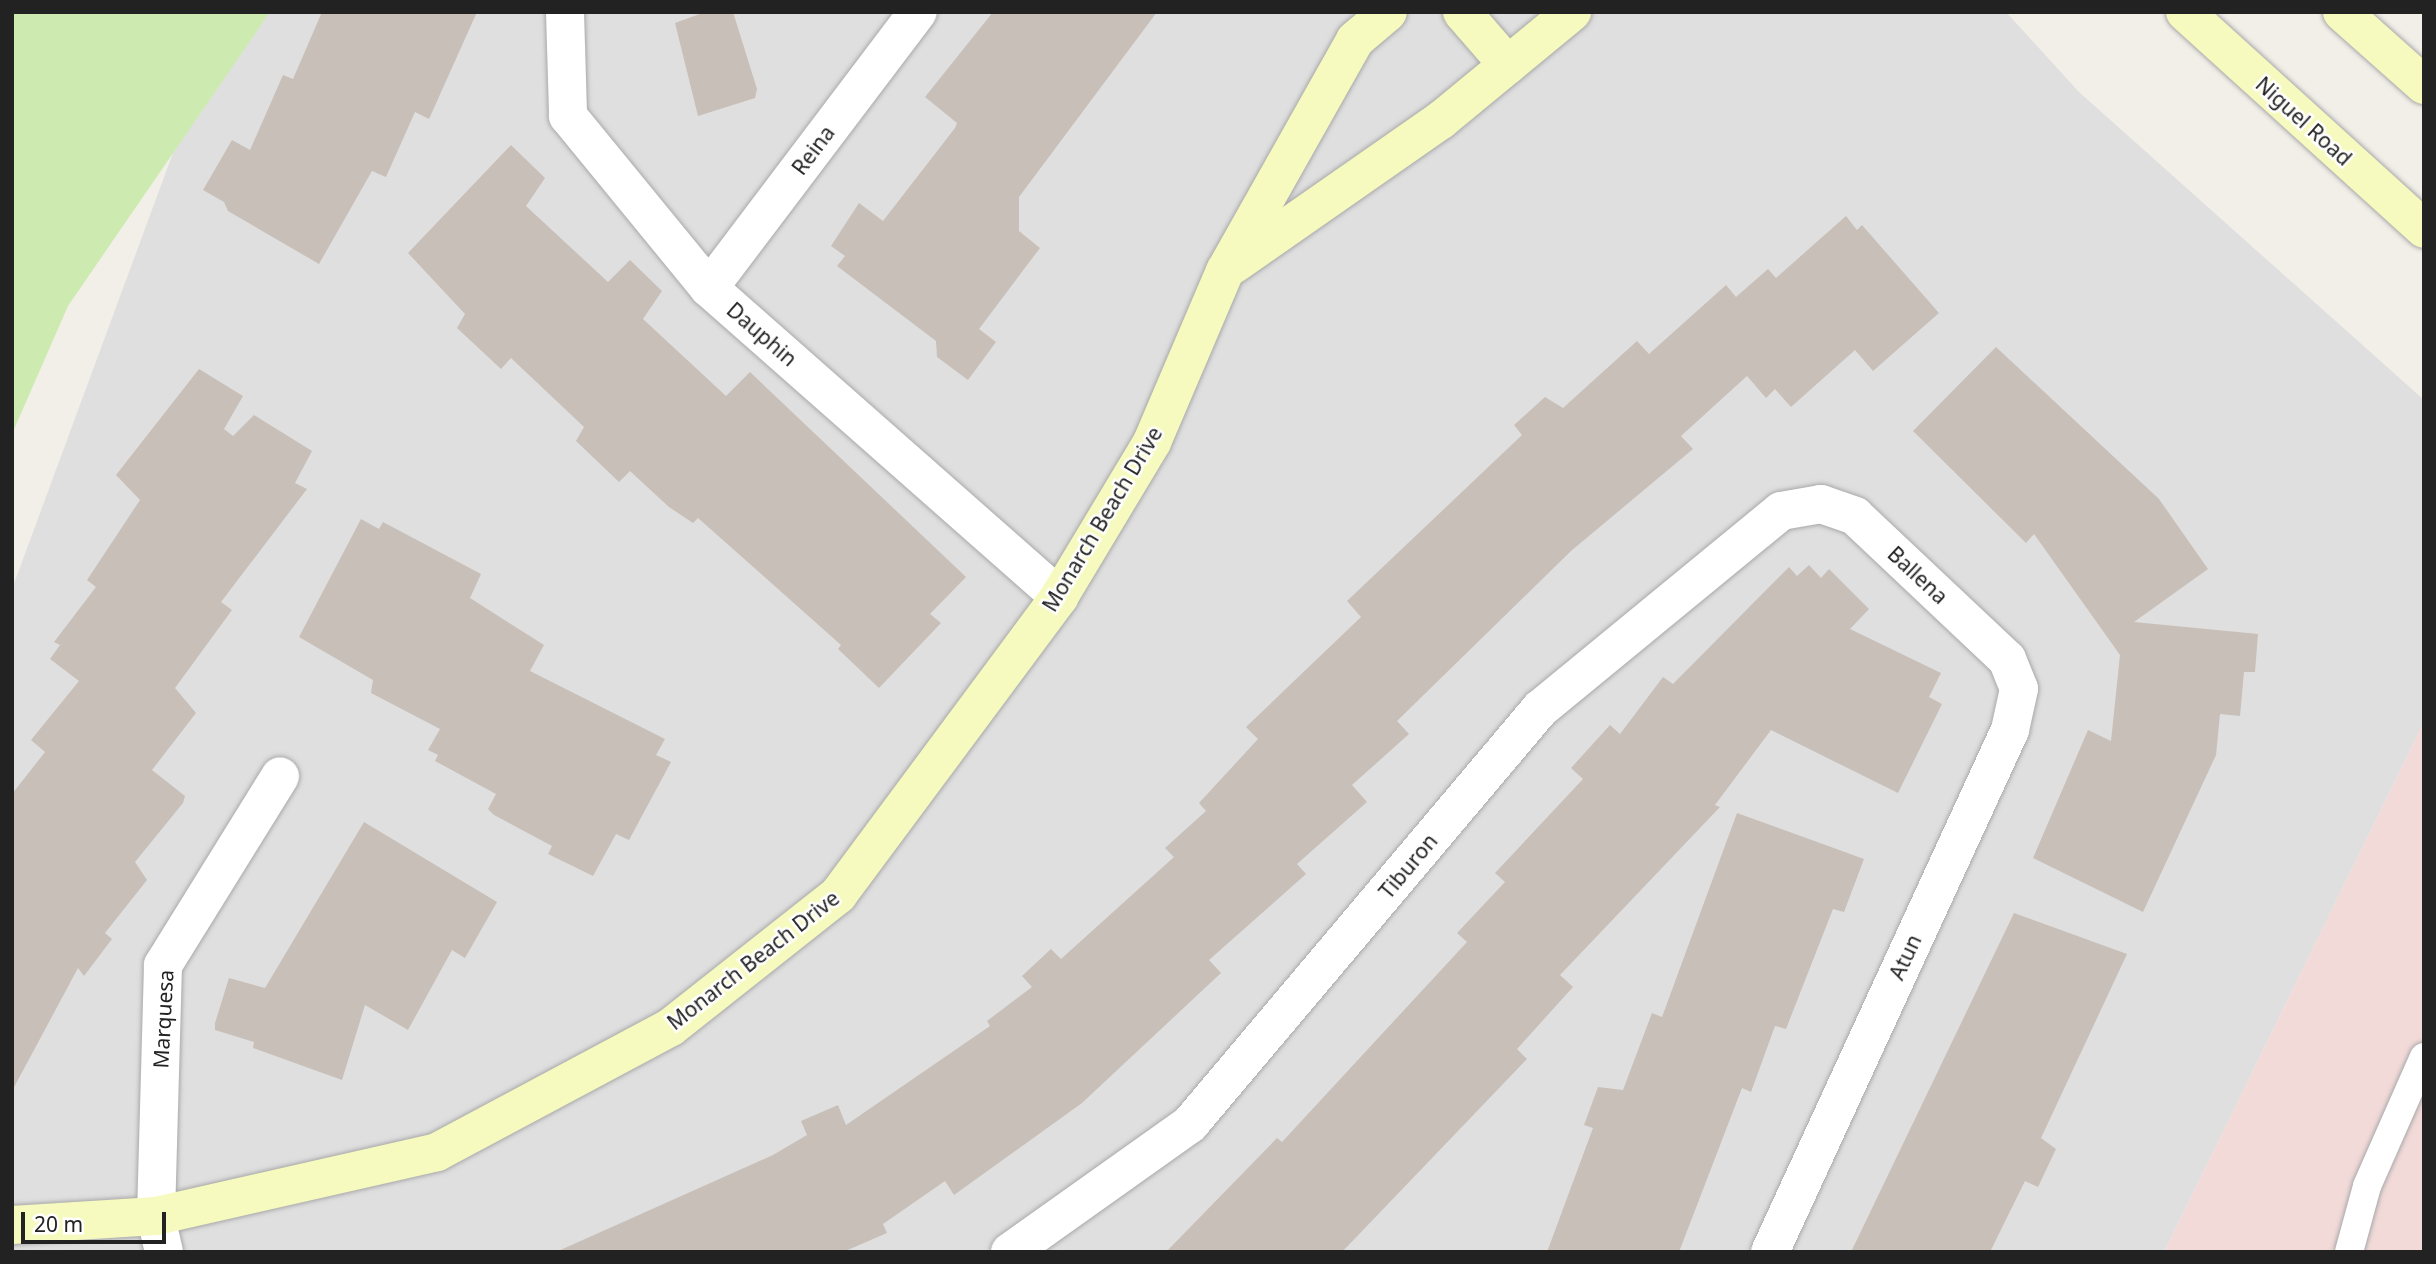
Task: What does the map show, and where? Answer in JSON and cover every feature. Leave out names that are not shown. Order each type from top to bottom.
[{"type":"street","name":"Dauphin","points":[[565,12],[568,116],[709,288],[1059,597]]},
{"type":"street","name":"Reina","points":[[709,288],[918,12]]},
{"type":"street","name":"Monarch Beach Drive","points":[[12,1226],[160,1234],[437,1152],[671,1027],[838,895],[1059,597],[1152,442],[1225,271],[1355,40],[1388,12]]},
{"type":"street","points":[[1462,12],[1508,65]]},
{"type":"street","points":[[1225,271],[1441,120],[1572,12]]},
{"type":"street","name":"Niguel Road","points":[[2185,12],[2424,229]]},
{"type":"street","points":[[2342,12],[2424,85]]},
{"type":"street","name":"Ballena","points":[[1821,504],[1855,516],[2007,659]]},
{"type":"street","name":"Tiburon","points":[[1010,1252],[1191,1124],[1541,709],[1781,511],[1821,504]]},
{"type":"street","name":"Atun","points":[[1770,1252],[2010,730],[2019,689],[2007,659]]},
{"type":"street","name":"Marquesa","points":[[160,1234],[163,965],[281,776]]},
{"type":"lane","points":[[2349,1252],[2367,1186],[2424,1057]]},
{"type":"shaded area","points":[[225,12],[2006,12],[2079,92],[2424,400],[2424,722],[2164,1252],[12,1252],[12,589]]},
{"type":"shaded area","points":[[2424,722],[2424,1252],[2164,1252]]},
{"type":"green space","points":[[12,12],[270,12],[68,306],[12,434]]},
{"type":"building","points":[[322,12],[477,12],[429,119],[415,112],[386,177],[372,171],[319,264],[228,211],[224,202],[203,190],[232,140],[250,150],[283,75],[293,79]]},
{"type":"building","points":[[705,12],[733,12],[757,89],[755,98],[698,116],[675,23]]},
{"type":"building","points":[[993,12],[1157,12],[1019,197],[1019,231],[1040,248],[979,329],[996,342],[968,380],[937,357],[936,341],[837,266],[845,256],[831,246],[859,203],[883,221],[955,128],[957,123],[925,97]]},
{"type":"building","points":[[511,145],[545,178],[526,206],[608,282],[630,260],[662,291],[643,319],[726,396],[750,372],[966,577],[930,614],[941,623],[879,688],[838,649],[841,645],[698,518],[693,523],[669,507],[630,471],[619,482],[576,441],[584,427],[511,358],[501,369],[457,328],[465,314],[408,253]]},
{"type":"building","points":[[1846,216],[1857,230],[1862,225],[1939,313],[1873,371],[1855,350],[1791,407],[1775,389],[1766,398],[1747,376],[1681,436],[1693,449],[1571,551],[1397,721],[1409,734],[1352,785],[1367,802],[1297,864],[1306,874],[1209,960],[1221,973],[1082,1103],[954,1195],[945,1181],[883,1224],[887,1233],[843,1252],[556,1252],[773,1155],[807,1135],[801,1121],[838,1105],[846,1125],[990,1026],[987,1021],[1032,987],[1022,976],[1051,949],[1061,959],[1174,857],[1165,848],[1206,811],[1199,803],[1258,739],[1246,727],[1361,617],[1347,601],[1522,435],[1514,425],[1545,397],[1563,408],[1637,341],[1649,354],[1726,285],[1736,297],[1768,269],[1776,278]]},
{"type":"building","points":[[1996,347],[2159,499],[2208,569],[2134,622],[2258,634],[2255,672],[2244,672],[2240,716],[2220,714],[2216,755],[2143,912],[2033,858],[2088,730],[2111,741],[2120,655],[2034,534],[2026,543],[1913,431]]},
{"type":"building","points":[[199,369],[243,396],[224,429],[233,436],[254,415],[312,451],[295,483],[307,489],[221,602],[232,610],[175,688],[196,713],[152,770],[185,796],[183,803],[135,862],[147,880],[105,933],[112,939],[84,976],[78,968],[12,1091],[12,794],[45,752],[31,740],[79,681],[50,659],[60,645],[54,642],[96,587],[87,580],[140,500],[116,475]]},
{"type":"building","points":[[361,519],[379,529],[383,522],[481,574],[470,598],[544,645],[530,671],[665,739],[656,755],[671,762],[629,840],[616,834],[593,876],[548,854],[552,846],[494,815],[488,809],[496,794],[435,761],[438,755],[428,750],[440,729],[371,693],[373,680],[299,637]]},
{"type":"building","points":[[1809,565],[1821,578],[1829,569],[1869,609],[1850,629],[1941,673],[1929,697],[1942,704],[1898,793],[1771,730],[1715,805],[1720,807],[1560,975],[1573,987],[1517,1049],[1527,1059],[1342,1252],[1166,1252],[1277,1138],[1282,1142],[1467,942],[1457,933],[1505,882],[1495,873],[1583,779],[1571,768],[1610,725],[1620,734],[1663,677],[1673,684],[1789,567],[1797,576]]},
{"type":"building","points":[[1737,813],[1864,859],[1844,912],[1833,909],[1786,1029],[1775,1026],[1751,1092],[1742,1088],[1679,1252],[1547,1252],[1593,1128],[1584,1125],[1598,1087],[1623,1090],[1652,1013],[1662,1017]]},
{"type":"building","points":[[364,822],[497,902],[465,958],[452,950],[408,1030],[365,1005],[342,1080],[253,1048],[254,1042],[215,1030],[215,1023],[229,978],[265,988]]},
{"type":"building","points":[[2014,913],[2127,954],[2041,1138],[2056,1149],[2038,1187],[2025,1181],[1990,1252],[1851,1252]]}]
